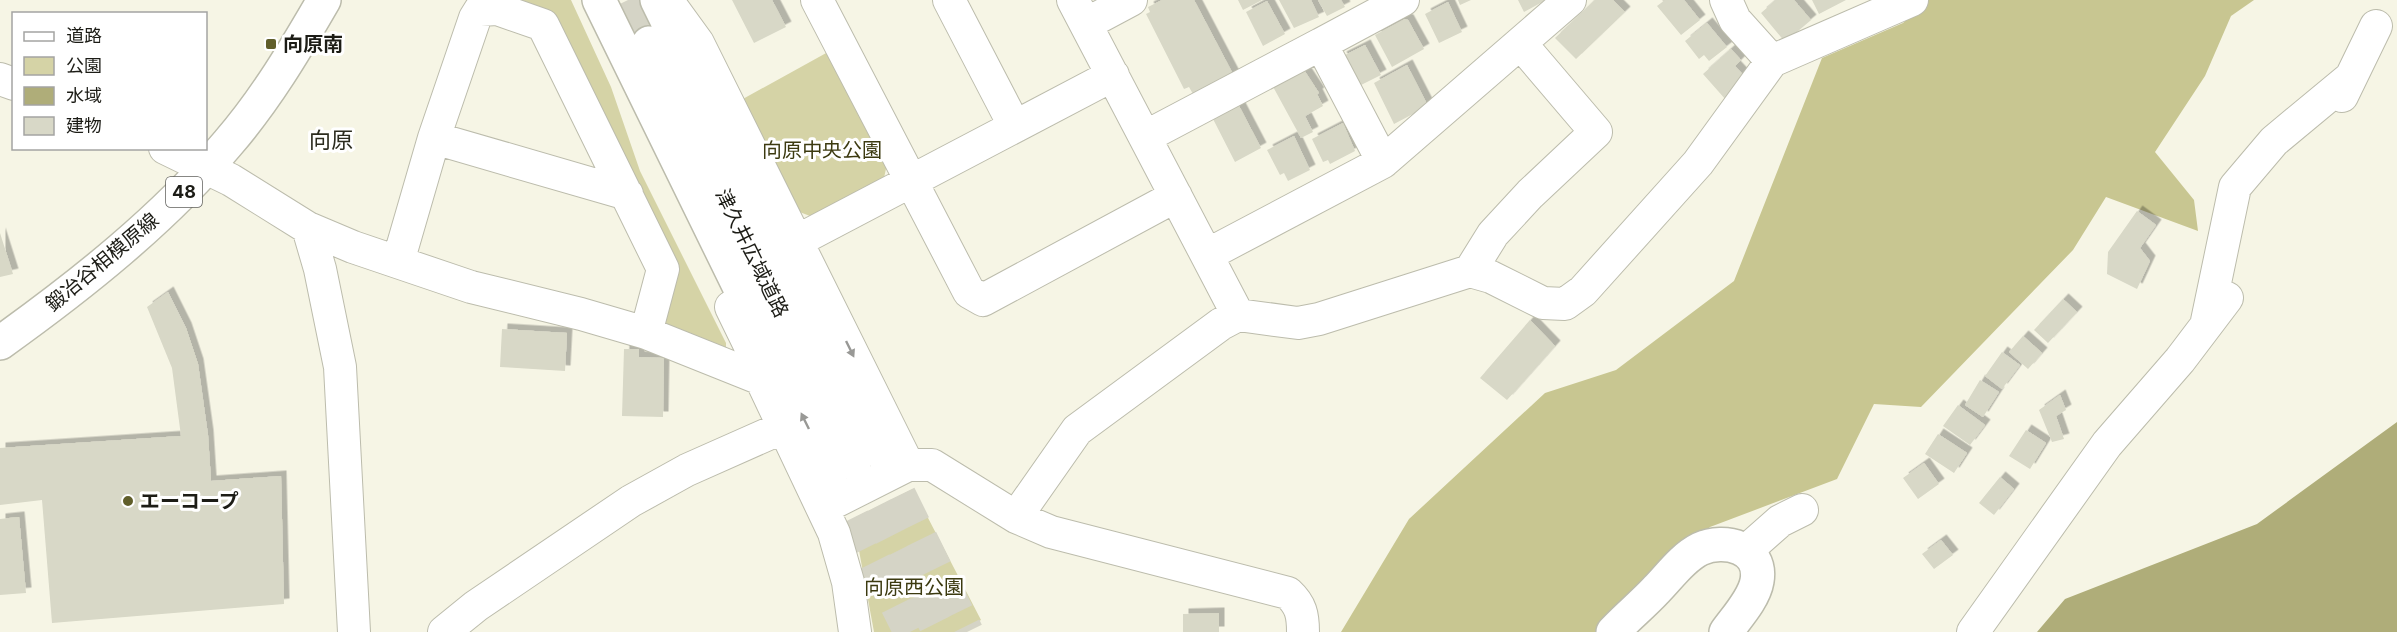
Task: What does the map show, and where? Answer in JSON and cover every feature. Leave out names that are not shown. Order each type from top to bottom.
[{"type":"main road","name":"鍛冶谷相模原線","points":[[0,343],[53,305],[157,217],[206,168],[267,93],[324,0]]},
{"type":"main road","points":[[599,0],[634,42],[854,462],[657,0]]},
{"type":"main road","points":[[1613,632],[1680,564],[1698,550],[1716,544],[1732,544],[1746,551],[1756,564],[1757,582],[1750,597],[1725,632]]},
{"type":"street","points":[[667,0],[698,44],[908,465]]},
{"type":"street","points":[[817,0],[969,292],[983,300],[1176,196]]},
{"type":"street","points":[[949,0],[1014,125]]},
{"type":"street","points":[[1131,0],[1079,12],[1238,315]]},
{"type":"street","points":[[1145,137],[1403,0]]},
{"type":"street","points":[[1207,255],[1383,162],[1570,0]]},
{"type":"street","points":[[1726,0],[1736,20],[1772,61]]},
{"type":"street","points":[[1017,517],[1077,430],[1212,330],[1238,315],[1298,323],[1319,320],[1470,271],[1491,277],[1543,303],[1565,304],[1583,291],[1698,162],[1772,61],[1912,0]]},
{"type":"street","points":[[398,262],[434,138],[475,18],[480,10],[497,9],[543,25],[663,269],[646,333]]},
{"type":"street","points":[[2337,107],[2376,26]]},
{"type":"street","points":[[634,42],[658,157],[749,344],[761,379],[823,508],[843,562],[855,632]]},
{"type":"street","points":[[1321,44],[1383,162]]},
{"type":"street","points":[[1470,271],[1493,234],[1530,194],[1596,132],[1521,44]]},
{"type":"street","points":[[797,241],[911,179],[1113,75]]},
{"type":"street","points":[[2205,330],[2235,187],[2274,141],[2350,78]]},
{"type":"street","points":[[434,138],[627,194]]},
{"type":"street","points":[[169,150],[231,180],[308,228],[471,287],[581,314],[646,333],[761,379]]},
{"type":"street","points":[[308,228],[320,269],[340,367],[354,632]]},
{"type":"street","points":[[1973,632],[2107,444],[2205,330],[2228,298]]},
{"type":"street","points":[[444,632],[476,606],[631,501],[687,470],[784,427]]},
{"type":"street","points":[[823,508],[908,465],[932,465],[1017,517],[1051,532],[1288,593],[1296,601],[1303,616],[1303,632]]},
{"type":"street","points":[[1746,551],[1780,521],[1802,510]]},
{"type":"green space","points":[[500,0],[571,0],[611,87],[640,171],[726,343],[726,349],[658,329],[672,268],[549,19]]},
{"type":"green space","name":"向原中央公園","points":[[828,52],[887,164],[884,178],[810,216],[797,211],[741,100]]},
{"type":"green space","name":"向原西公園","points":[[913,489],[981,620],[960,632],[874,632],[858,545],[856,517]]},
{"type":"shaded area","points":[[1927,0],[2254,0],[2231,16],[2205,76],[2155,152],[2194,200],[2198,231],[2106,197],[2073,250],[1921,407],[1874,404],[1837,479],[1710,527],[1601,632],[1341,632],[1409,519],[1545,393],[1616,370],[1734,281],[1822,58],[1903,23]]},
{"type":"water","points":[[2397,422],[2397,632],[2037,632],[2065,599],[2257,524]]},
{"type":"building","points":[[732,0],[772,0],[786,27],[754,43]]},
{"type":"building","points":[[1162,0],[1194,0],[1234,76],[1193,94],[1189,87],[1184,89],[1146,14],[1150,12],[1148,7]]},
{"type":"building","points":[[1238,0],[1262,0],[1243,10]]},
{"type":"building","points":[[1279,0],[1311,0],[1319,17],[1294,28]]},
{"type":"building","points":[[1318,0],[1341,0],[1345,7],[1327,16]]},
{"type":"building","points":[[1458,0],[1471,0],[1460,5]]},
{"type":"building","points":[[1518,0],[1546,0],[1524,12]]},
{"type":"building","points":[[1595,0],[1613,0],[1625,12],[1576,59],[1555,38]]},
{"type":"building","points":[[1665,0],[1684,0],[1700,20],[1681,35],[1657,6]]},
{"type":"building","points":[[1776,0],[1794,0],[1811,20],[1785,42],[1761,13]]},
{"type":"building","points":[[1812,0],[1846,0],[1819,14]]},
{"type":"building","points":[[1267,1],[1285,34],[1263,46],[1246,12]]},
{"type":"building","points":[[1448,2],[1462,32],[1439,43],[1425,14]]},
{"type":"building","points":[[1405,19],[1408,20],[1424,49],[1392,67],[1375,35]]},
{"type":"building","points":[[1707,23],[1727,47],[1709,61],[1704,55],[1699,59],[1685,41]]},
{"type":"building","points":[[1365,45],[1381,75],[1357,87],[1341,57]]},
{"type":"building","points":[[1731,49],[1741,60],[1735,66],[1748,80],[1726,100],[1703,74]]},
{"type":"building","points":[[1407,65],[1428,106],[1394,124],[1374,83]]},
{"type":"building","points":[[1302,67],[1319,93],[1317,94],[1323,106],[1305,116],[1313,132],[1301,138],[1271,83]]},
{"type":"building","points":[[1238,104],[1261,148],[1235,162],[1212,117]]},
{"type":"building","points":[[1343,123],[1355,151],[1330,164],[1328,160],[1323,162],[1312,139]]},
{"type":"building","points":[[1294,136],[1310,170],[1288,181],[1284,173],[1280,175],[1267,150]]},
{"type":"building","points":[[2137,211],[2156,225],[2140,248],[2150,261],[2137,289],[2107,274],[2108,252]]},
{"type":"building","points":[[0,233],[13,274],[0,277]]},
{"type":"building","points":[[168,292],[186,328],[198,364],[208,435],[211,481],[281,476],[284,604],[52,623],[42,500],[0,505],[0,448],[181,436],[172,368],[147,307]]},
{"type":"building","points":[[2063,299],[2077,312],[2048,343],[2034,330]]},
{"type":"building","points":[[1530,320],[1555,346],[1507,400],[1480,378]]},
{"type":"building","points":[[502,329],[567,333],[565,371],[500,367]]},
{"type":"building","points":[[2023,336],[2042,353],[2028,369],[2009,352]]},
{"type":"building","points":[[624,349],[639,349],[639,357],[664,358],[663,417],[622,416]]},
{"type":"building","points":[[2002,352],[2020,365],[2002,389],[1985,376]]},
{"type":"building","points":[[1980,380],[1999,392],[1983,417],[1965,405]]},
{"type":"building","points":[[2060,395],[2066,410],[2056,416],[2064,439],[2052,442],[2039,410]]},
{"type":"building","points":[[1958,405],[1985,425],[1970,445],[1943,426]]},
{"type":"building","points":[[2026,430],[2046,443],[2030,469],[2009,456]]},
{"type":"building","points":[[1938,434],[1967,453],[1954,473],[1925,454]]},
{"type":"building","points":[[1924,463],[1939,484],[1918,499],[1903,478]]},
{"type":"building","points":[[2000,477],[2014,489],[1994,515],[1979,503]]},
{"type":"building","points":[[19,517],[26,593],[0,595],[0,519]]},
{"type":"building","points":[[1941,540],[1953,555],[1934,569],[1922,554]]},
{"type":"building","points":[[1219,613],[1219,632],[1183,632],[1183,614]]},
{"type":"tunnel","points":[[628,0],[649,43]]},
{"type":"tunnel","points":[[878,451],[967,632]]},
{"type":"tunnel","points":[[854,463],[939,632]]},
{"type":"tunnel","points":[[831,474],[910,632]]},
{"type":"place","name":"向原南","points":[[271,44]]},
{"type":"place","name":"エーコープ","points":[[128,501]]},
{"type":"district","name":"向原","points":[[331,140]]}]
